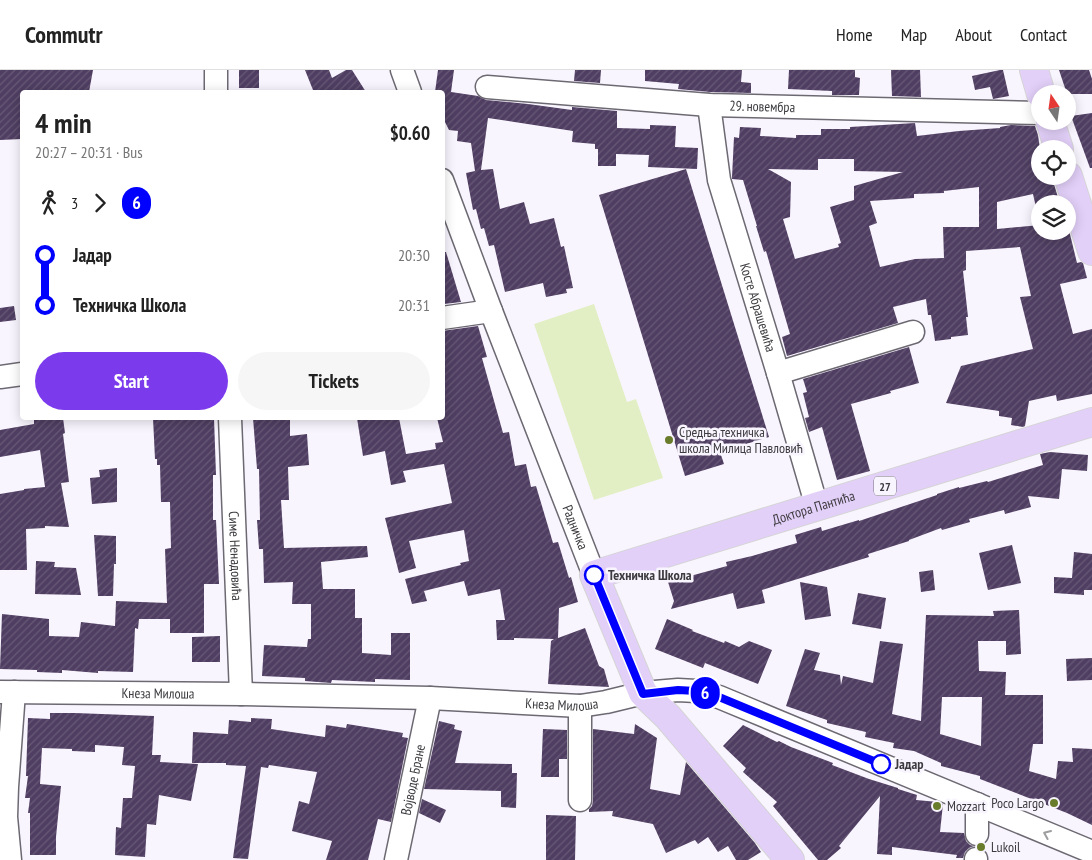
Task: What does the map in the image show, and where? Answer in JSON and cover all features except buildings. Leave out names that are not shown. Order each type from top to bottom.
[{"type":"main road","points":[[1034,70],[1038,85]]},
{"type":"main road","points":[[1071,185],[1092,251]]},
{"type":"main road","name":"Доктора Пантића","points":[[594,575],[1092,422]]},
{"type":"main road","name":"Радничка","points":[[594,575],[643,694],[668,716],[790,860]]},
{"type":"street","points":[[216,70],[216,90]]},
{"type":"street","points":[[402,70],[409,90]]},
{"type":"street","name":"29. новембра","points":[[487,87],[709,106],[1031,113]]},
{"type":"street","name":"Косте Абрашевића","points":[[709,106],[719,180],[817,507]]},
{"type":"street","name":"Радничка","points":[[445,188],[594,575]]},
{"type":"street","points":[[445,318],[491,311]]},
{"type":"street","points":[[778,373],[913,332]]},
{"type":"street","points":[[0,376],[20,374]]},
{"type":"street","name":"Симе Ненадовића","points":[[230,420],[241,694]]},
{"type":"street","name":"Кнеза Милоша","points":[[7,692],[430,698],[580,706],[643,694],[678,690],[696,691],[719,697],[1092,852]]},
{"type":"street","points":[[7,692],[6,817],[10,860]]},
{"type":"street","name":"Војводе Бране","points":[[396,860],[430,698]]},
{"type":"street","points":[[580,706],[580,800]]},
{"type":"street","points":[[977,804],[977,834]]},
{"type":"green space","points":[[594,304],[627,402],[636,399],[663,478],[594,500],[534,324]]},
{"type":"bus line","name":"6","points":[[594,575],[643,694],[678,690],[696,691],[719,697],[881,764]]},
{"type":"place","name":"Средња техничка школа Милица Павловић","points":[[669,440]]},
{"type":"place","name":"Техничка Школа","points":[[594,575]]},
{"type":"place","name":"Јадар","points":[[881,764]]},
{"type":"place","name":"Poco Largo","points":[[1054,803]]},
{"type":"place","name":"Mozzart","points":[[937,806]]},
{"type":"place","name":"Lukoil","points":[[981,847]]}]
